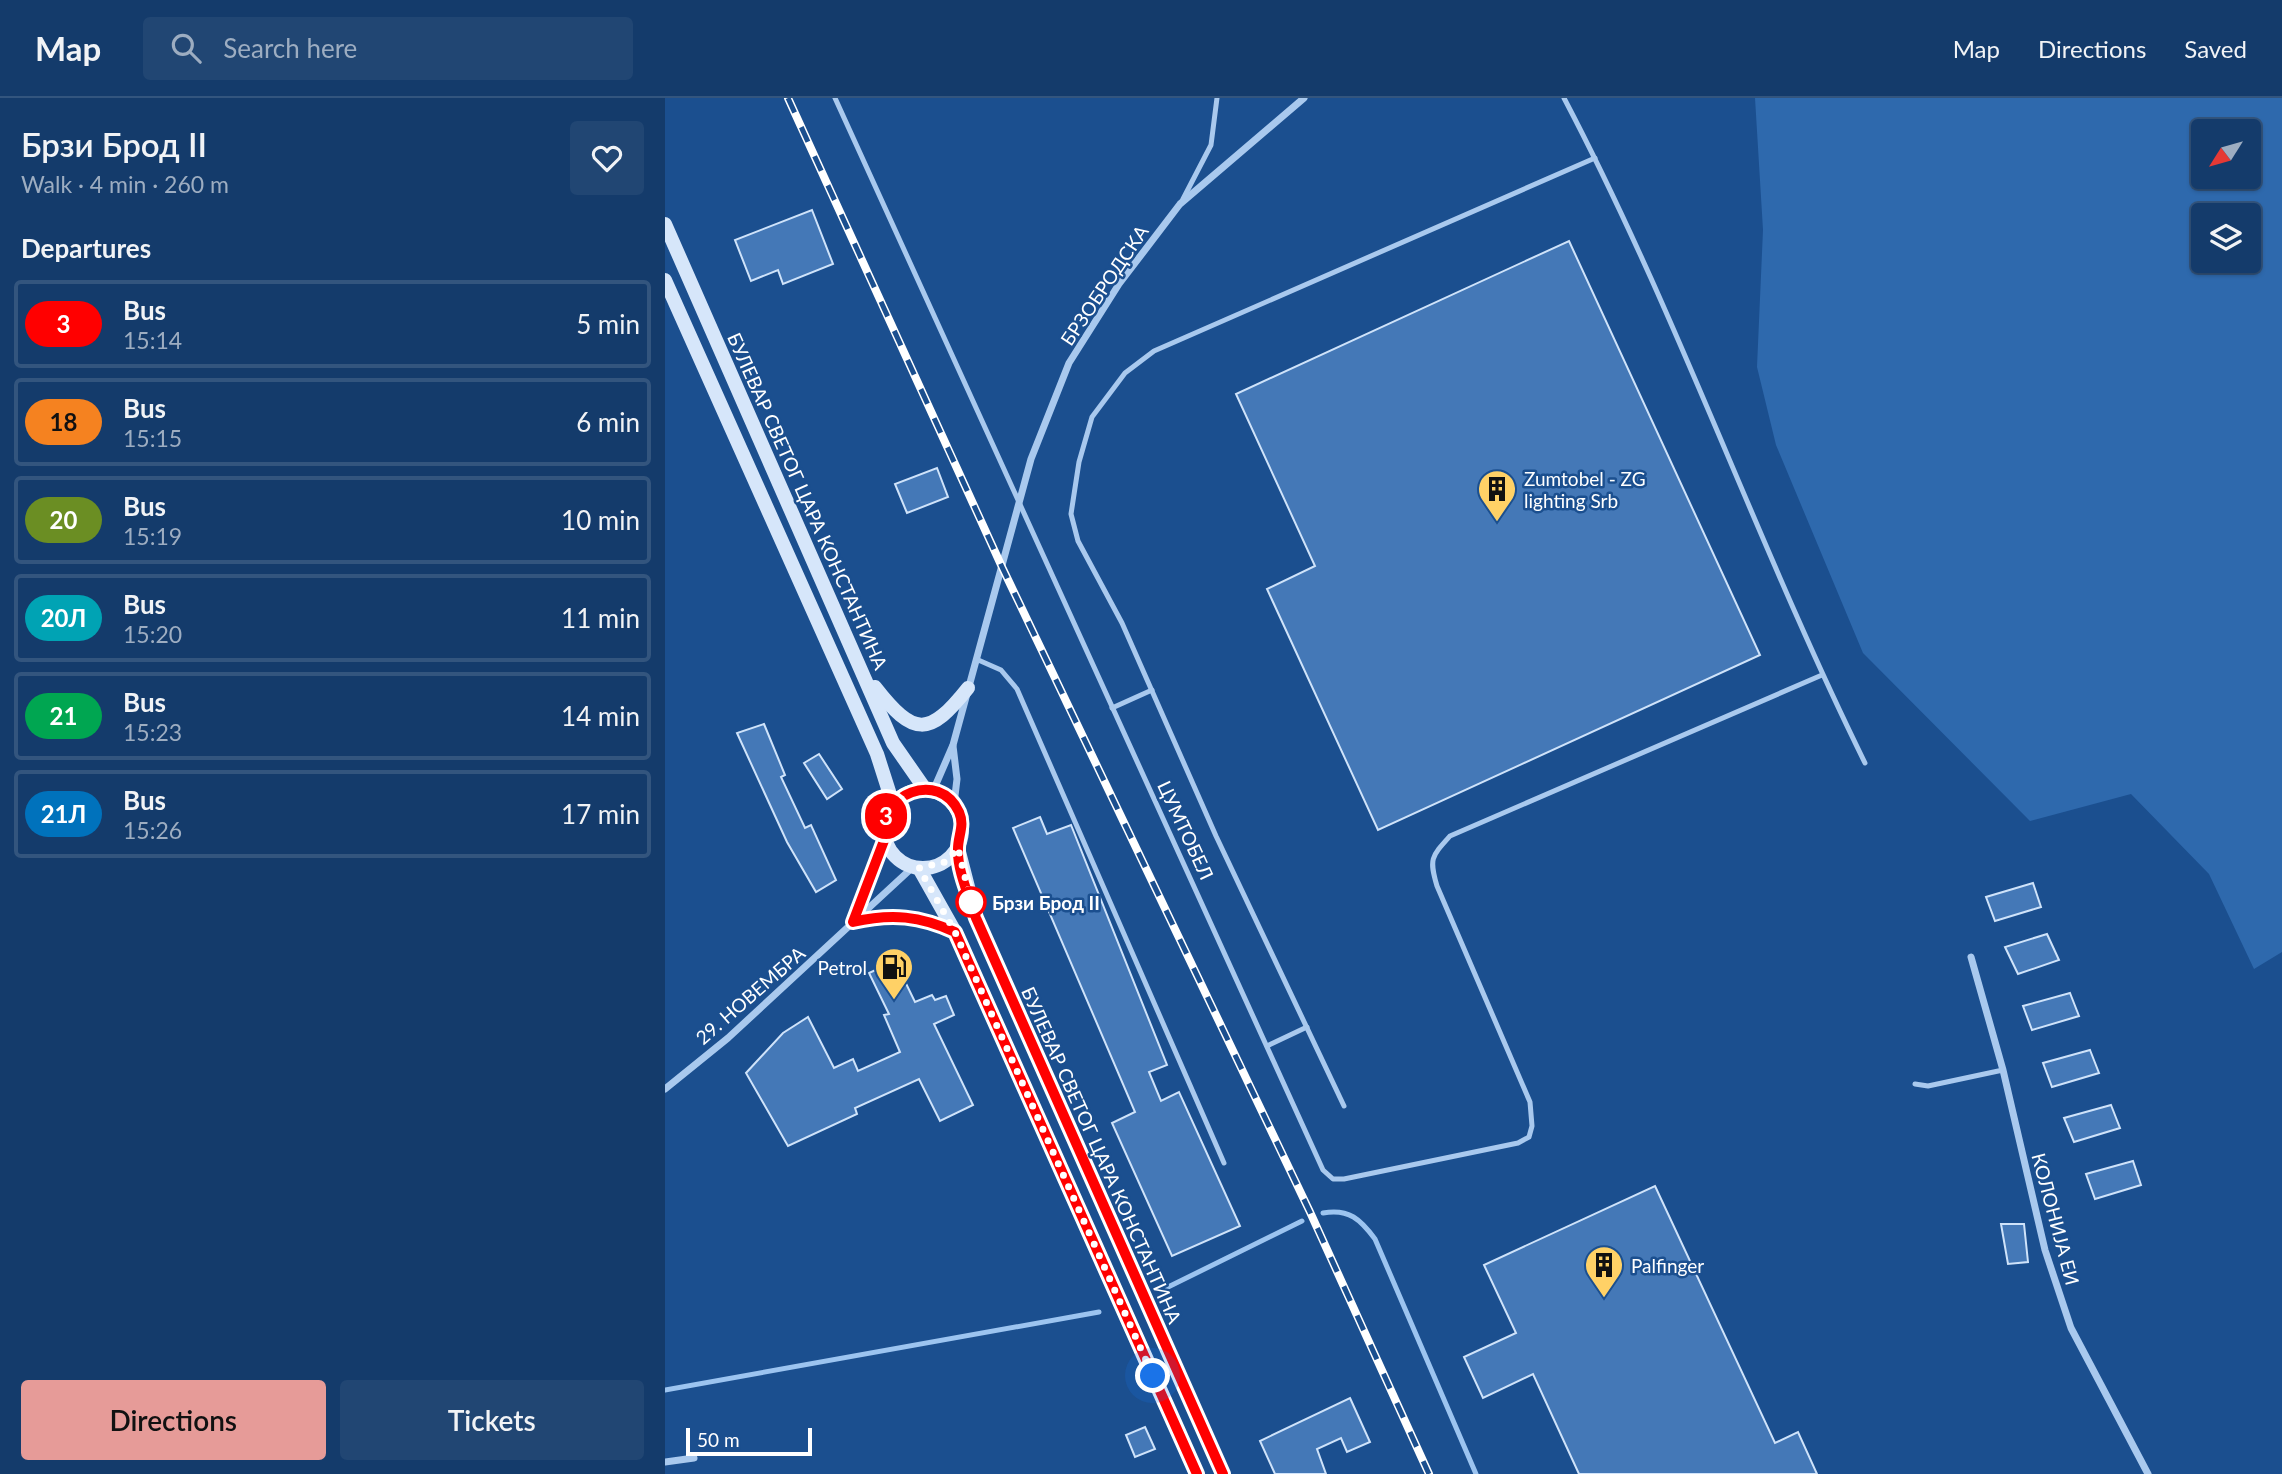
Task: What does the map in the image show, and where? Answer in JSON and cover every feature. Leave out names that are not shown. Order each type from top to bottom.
[{"type":"main road","name":"БУЛЕВАР СВЕТОГ ЦАРА КОНСТАНТИНА","points":[[665,224],[893,743],[929,790]]},
{"type":"main road","points":[[665,280],[877,754],[893,804]]},
{"type":"main road","points":[[860,668],[891,707],[910,723],[931,725],[945,717],[968,688]]},
{"type":"main road","points":[[916,867],[945,862],[958,848],[962,821],[954,804],[929,790],[907,793],[893,804],[884,824],[885,838],[899,859],[916,867],[955,932],[1197,1474]]},
{"type":"main road","name":"БУЛЕВАР СВЕТОГ ЦАРА КОНСТАНТИНА","points":[[958,848],[976,918],[1223,1474]]},
{"type":"main road","points":[[853,922],[878,916],[903,915],[929,920],[955,932]]},
{"type":"street","name":"БРЗОБРОДСКА","points":[[953,745],[1035,446],[1069,363],[1119,284],[1180,204],[1304,98]]},
{"type":"street","points":[[929,790],[953,745]]},
{"type":"street","points":[[953,745],[957,779],[954,804]]},
{"type":"street","name":"29. НОВЕМБРА","points":[[853,922],[885,838]]},
{"type":"street","name":"29. НОВЕМБРА","points":[[665,1089],[728,1038],[916,867]]},
{"type":"street","name":"КОЛОНИЈА ЕИ","points":[[1971,957],[2003,1070],[2045,1250],[2071,1328],[2148,1474]]},
{"type":"street","points":[[665,1462],[694,1458]]},
{"type":"lane","name":"ЦУМТОБЕЛ","points":[[835,98],[1323,1170],[1333,1178],[1344,1179],[1518,1143],[1529,1137],[1532,1126],[1527,1095],[1430,864],[1435,852],[1450,836],[1822,675]]},
{"type":"lane","points":[[1180,204],[1198,176],[1211,145],[1217,98]]},
{"type":"lane","points":[[1564,98],[1595,158],[1733,462],[1822,675],[1865,762]]},
{"type":"lane","points":[[1344,1106],[1216,836],[1122,623],[1077,541],[1071,514],[1079,462],[1092,417],[1125,373],[1154,351],[1595,158]]},
{"type":"lane","points":[[976,659],[1001,670],[1017,689],[1224,1163]]},
{"type":"lane","points":[[1112,708],[1152,690]]},
{"type":"lane","points":[[1267,1046],[1307,1027]]},
{"type":"lane","points":[[1915,1084],[1934,1085],[2003,1070]]},
{"type":"shaded area","points":[[1755,98],[2282,98],[2282,952],[2254,969],[2209,874],[2131,794],[2030,821],[1863,653],[1776,445],[1757,367],[1763,230]]},
{"type":"building","points":[[812,210],[833,264],[783,284],[778,270],[751,281],[735,240]]},
{"type":"building","name":"Zumtobel - ZG lighting Srb","points":[[1569,241],[1760,655],[1378,830],[1267,589],[1315,566],[1236,394]]},
{"type":"building","points":[[937,468],[948,497],[907,513],[895,484]]},
{"type":"building","points":[[764,724],[785,775],[781,777],[805,828],[811,825],[836,880],[816,892],[787,842],[737,733]]},
{"type":"building","points":[[819,754],[842,789],[827,799],[804,763]]},
{"type":"building","points":[[1040,817],[1047,834],[1071,825],[1167,1065],[1149,1072],[1161,1101],[1179,1092],[1240,1226],[1172,1256],[1112,1123],[1135,1112],[1013,828]]},
{"type":"building","points":[[2033,883],[2041,907],[1995,921],[1986,897]]},
{"type":"building","points":[[2047,934],[2059,960],[2018,974],[2005,947]]},
{"type":"building","points":[[895,961],[915,1002],[932,995],[935,1000],[946,996],[954,1015],[934,1024],[973,1105],[940,1121],[919,1079],[855,1108],[857,1114],[788,1146],[746,1073],[783,1033],[808,1017],[834,1068],[853,1059],[858,1071],[900,1052],[884,1015],[889,1014],[869,973]]},
{"type":"building","points":[[2070,993],[2079,1016],[2032,1030],[2023,1006]]},
{"type":"building","points":[[2090,1050],[2099,1073],[2052,1087],[2043,1063]]},
{"type":"building","points":[[2111,1105],[2120,1128],[2074,1142],[2064,1118]]},
{"type":"building","points":[[2133,1161],[2141,1185],[2095,1199],[2086,1174]]},
{"type":"building","name":"Palfinger","points":[[1655,1186],[1775,1443],[1798,1432],[1817,1474],[1579,1474],[1533,1374],[1483,1398],[1464,1357],[1516,1333],[1484,1265]]},
{"type":"building","points":[[2001,1224],[2024,1224],[2028,1262],[2008,1264]]},
{"type":"building","points":[[1350,1398],[1370,1442],[1347,1452],[1341,1438],[1317,1449],[1326,1474],[1275,1474],[1260,1441]]},
{"type":"building","points":[[1145,1427],[1155,1449],[1135,1457],[1126,1435]]},
{"type":"waterway","points":[[1323,1213],[1347,1214],[1365,1226],[1375,1239],[1476,1474]]},
{"type":"waterway","points":[[1164,1289],[1302,1221]]},
{"type":"waterway","points":[[665,1390],[1099,1312]]},
{"type":"railway","points":[[788,98],[1002,567],[1310,1212],[1429,1474]]},
{"type":"bus line","name":"3","points":[[1197,1474],[955,932],[929,920],[903,915],[878,916],[853,922],[885,838],[886,817],[893,804],[907,793],[925,789],[933,791],[948,798],[959,812],[963,830],[958,848],[976,918],[1223,1474]]},
{"type":"place","name":"Zumtobel - ZG lighting Srb","points":[[1497,523]]},
{"type":"place","name":"Брзи Брод II","points":[[971,902]]},
{"type":"place","name":"Petrol","points":[[894,1001]]},
{"type":"place","name":"Palfinger","points":[[1604,1299]]},
{"type":"route","points":[[971,902],[958,848],[945,862],[919,868],[955,932],[1153,1376]]}]
